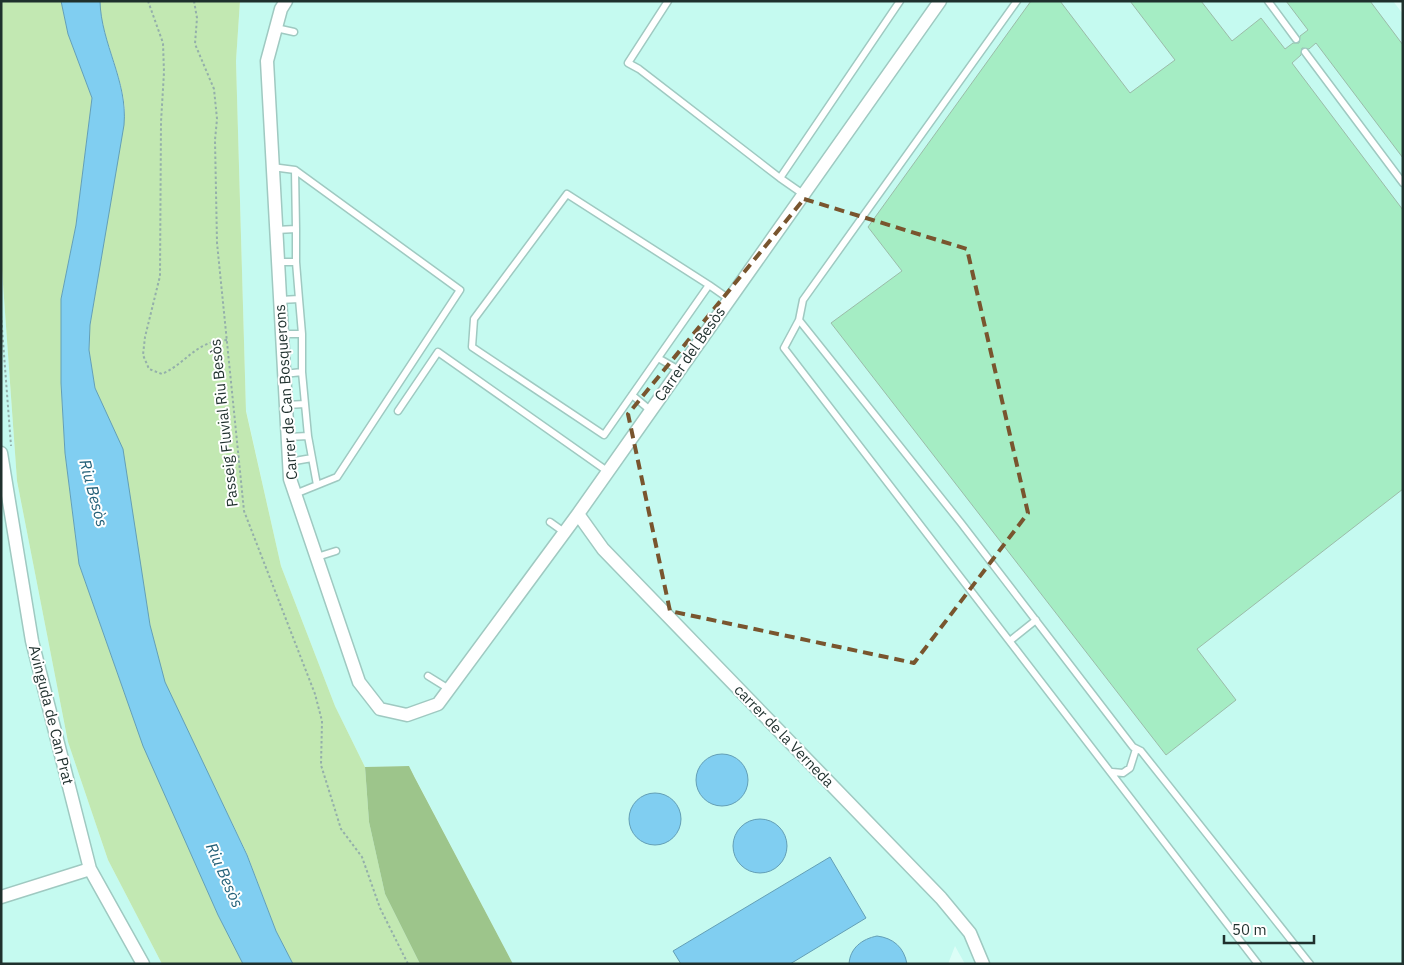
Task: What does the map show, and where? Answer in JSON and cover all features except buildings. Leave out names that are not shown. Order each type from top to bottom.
[{"type":"street","name":"Carrer de Can Bosquerons","points":[[286,1],[281,9],[267,61],[290,479],[360,682],[380,709],[407,715],[438,704]]},
{"type":"street","name":"Carrer del Besòs","points":[[438,704],[578,514],[940,1]]},
{"type":"street","name":"Avinguda de Can Prat","points":[[6,451],[32,641],[90,869],[143,964]]},
{"type":"street","name":"carrer de la Verneda","points":[[578,514],[603,549],[941,898],[970,933],[983,964]]},
{"type":"street","points":[[1,897],[90,869]]},
{"type":"lane","points":[[668,1],[628,63],[639,69],[803,194]]},
{"type":"lane","points":[[780,178],[900,1]]},
{"type":"lane","points":[[1017,1],[803,300],[799,320],[784,348],[1011,640],[1258,964]]},
{"type":"lane","points":[[1268,1],[1296,39]]},
{"type":"lane","points":[[276,28],[294,32]]},
{"type":"lane","points":[[1305,52],[1403,183]]},
{"type":"lane","points":[[272,167],[295,170],[460,290],[337,477],[295,494]]},
{"type":"lane","points":[[295,170],[296,262],[302,334],[302,372],[308,436],[317,485]]},
{"type":"lane","points":[[709,286],[604,435],[472,347],[474,319],[567,194],[709,286],[729,299]]},
{"type":"lane","points":[[276,230],[296,229]]},
{"type":"lane","points":[[278,262],[296,262]]},
{"type":"lane","points":[[280,300],[299,299]]},
{"type":"lane","points":[[799,320],[1136,749],[1141,752],[1310,964]]},
{"type":"lane","points":[[282,334],[302,334]]},
{"type":"lane","points":[[398,411],[438,352],[607,471]]},
{"type":"lane","points":[[658,358],[679,370]]},
{"type":"lane","points":[[284,374],[302,372]]},
{"type":"lane","points":[[632,395],[650,410]]},
{"type":"lane","points":[[286,405],[305,404]]},
{"type":"lane","points":[[288,437],[308,436]]},
{"type":"lane","points":[[289,462],[312,458]]},
{"type":"lane","points":[[551,522],[564,532]]},
{"type":"lane","points":[[317,557],[336,551]]},
{"type":"lane","points":[[1011,640],[1036,620]]},
{"type":"lane","points":[[428,676],[449,689]]},
{"type":"lane","points":[[1112,772],[1124,772],[1130,768],[1136,749]]},
{"type":"path","points":[[148,1],[163,43],[164,72],[161,122],[160,276],[145,337],[144,355],[149,369],[162,374],[173,369],[196,349],[215,341],[227,340]]},
{"type":"path","name":"Passeig Fluvial Riu Besòs","points":[[194,1],[197,18],[194,44],[214,89],[215,99],[217,243],[244,511],[315,694],[322,721],[321,765],[342,829],[362,857],[380,908],[408,964]]},
{"type":"path","points":[[1,314],[6,451]]},
{"type":"highlighted area","points":[[804,199],[967,249],[1028,513],[914,663],[670,611],[628,414]]},
{"type":"shaded area","points":[[240,1],[1393,1],[1403,14],[1403,964],[965,964],[955,946],[948,964],[513,964],[409,766],[365,767],[335,706],[281,566],[246,410],[236,61]]},
{"type":"shaded area","points":[[1,256],[17,481],[68,742],[108,860],[162,964],[1,964]]},
{"type":"green space","points":[[1,1],[61,1],[68,34],[92,98],[76,225],[61,299],[61,383],[65,453],[79,564],[135,723],[218,915],[243,964],[162,964],[108,860],[68,742],[17,481],[1,256]]},
{"type":"green space","points":[[100,1],[240,1],[236,61],[246,411],[281,566],[335,706],[365,767],[369,822],[385,894],[420,964],[293,964],[276,931],[247,854],[164,682],[150,625],[118,440],[95,388],[89,350],[90,325],[125,111],[120,83],[104,29]]},
{"type":"green space","points":[[409,766],[513,964],[420,964],[385,894],[369,822],[365,767]]},
{"type":"water","name":"Riu Besòs","points":[[61,1],[100,1],[101,17],[122,93],[124,125],[90,325],[89,350],[95,388],[123,449],[150,625],[165,682],[247,855],[276,931],[293,964],[243,964],[218,915],[143,746],[79,564],[65,453],[61,383],[61,299],[76,225],[92,98],[68,34]]},
{"type":"water","points":[[717,754],[727,754],[741,761],[748,775],[748,785],[741,799],[727,806],[717,806],[707,802],[700,795],[696,785],[696,775],[700,765],[707,758]]},
{"type":"water","points":[[650,793],[660,793],[674,800],[681,814],[681,824],[674,838],[660,845],[650,845],[640,841],[633,834],[629,824],[629,814],[633,804],[640,797]]},
{"type":"water","points":[[760,819],[770,821],[779,827],[785,836],[787,846],[785,856],[779,865],[770,871],[760,873],[750,871],[741,865],[735,856],[733,846],[735,836],[741,827],[750,821]]},
{"type":"water","points":[[830,857],[866,918],[790,964],[681,964],[673,951]]},
{"type":"water","points":[[877,936],[897,944],[906,958],[907,964],[849,964],[852,953],[858,945],[866,939]]}]
